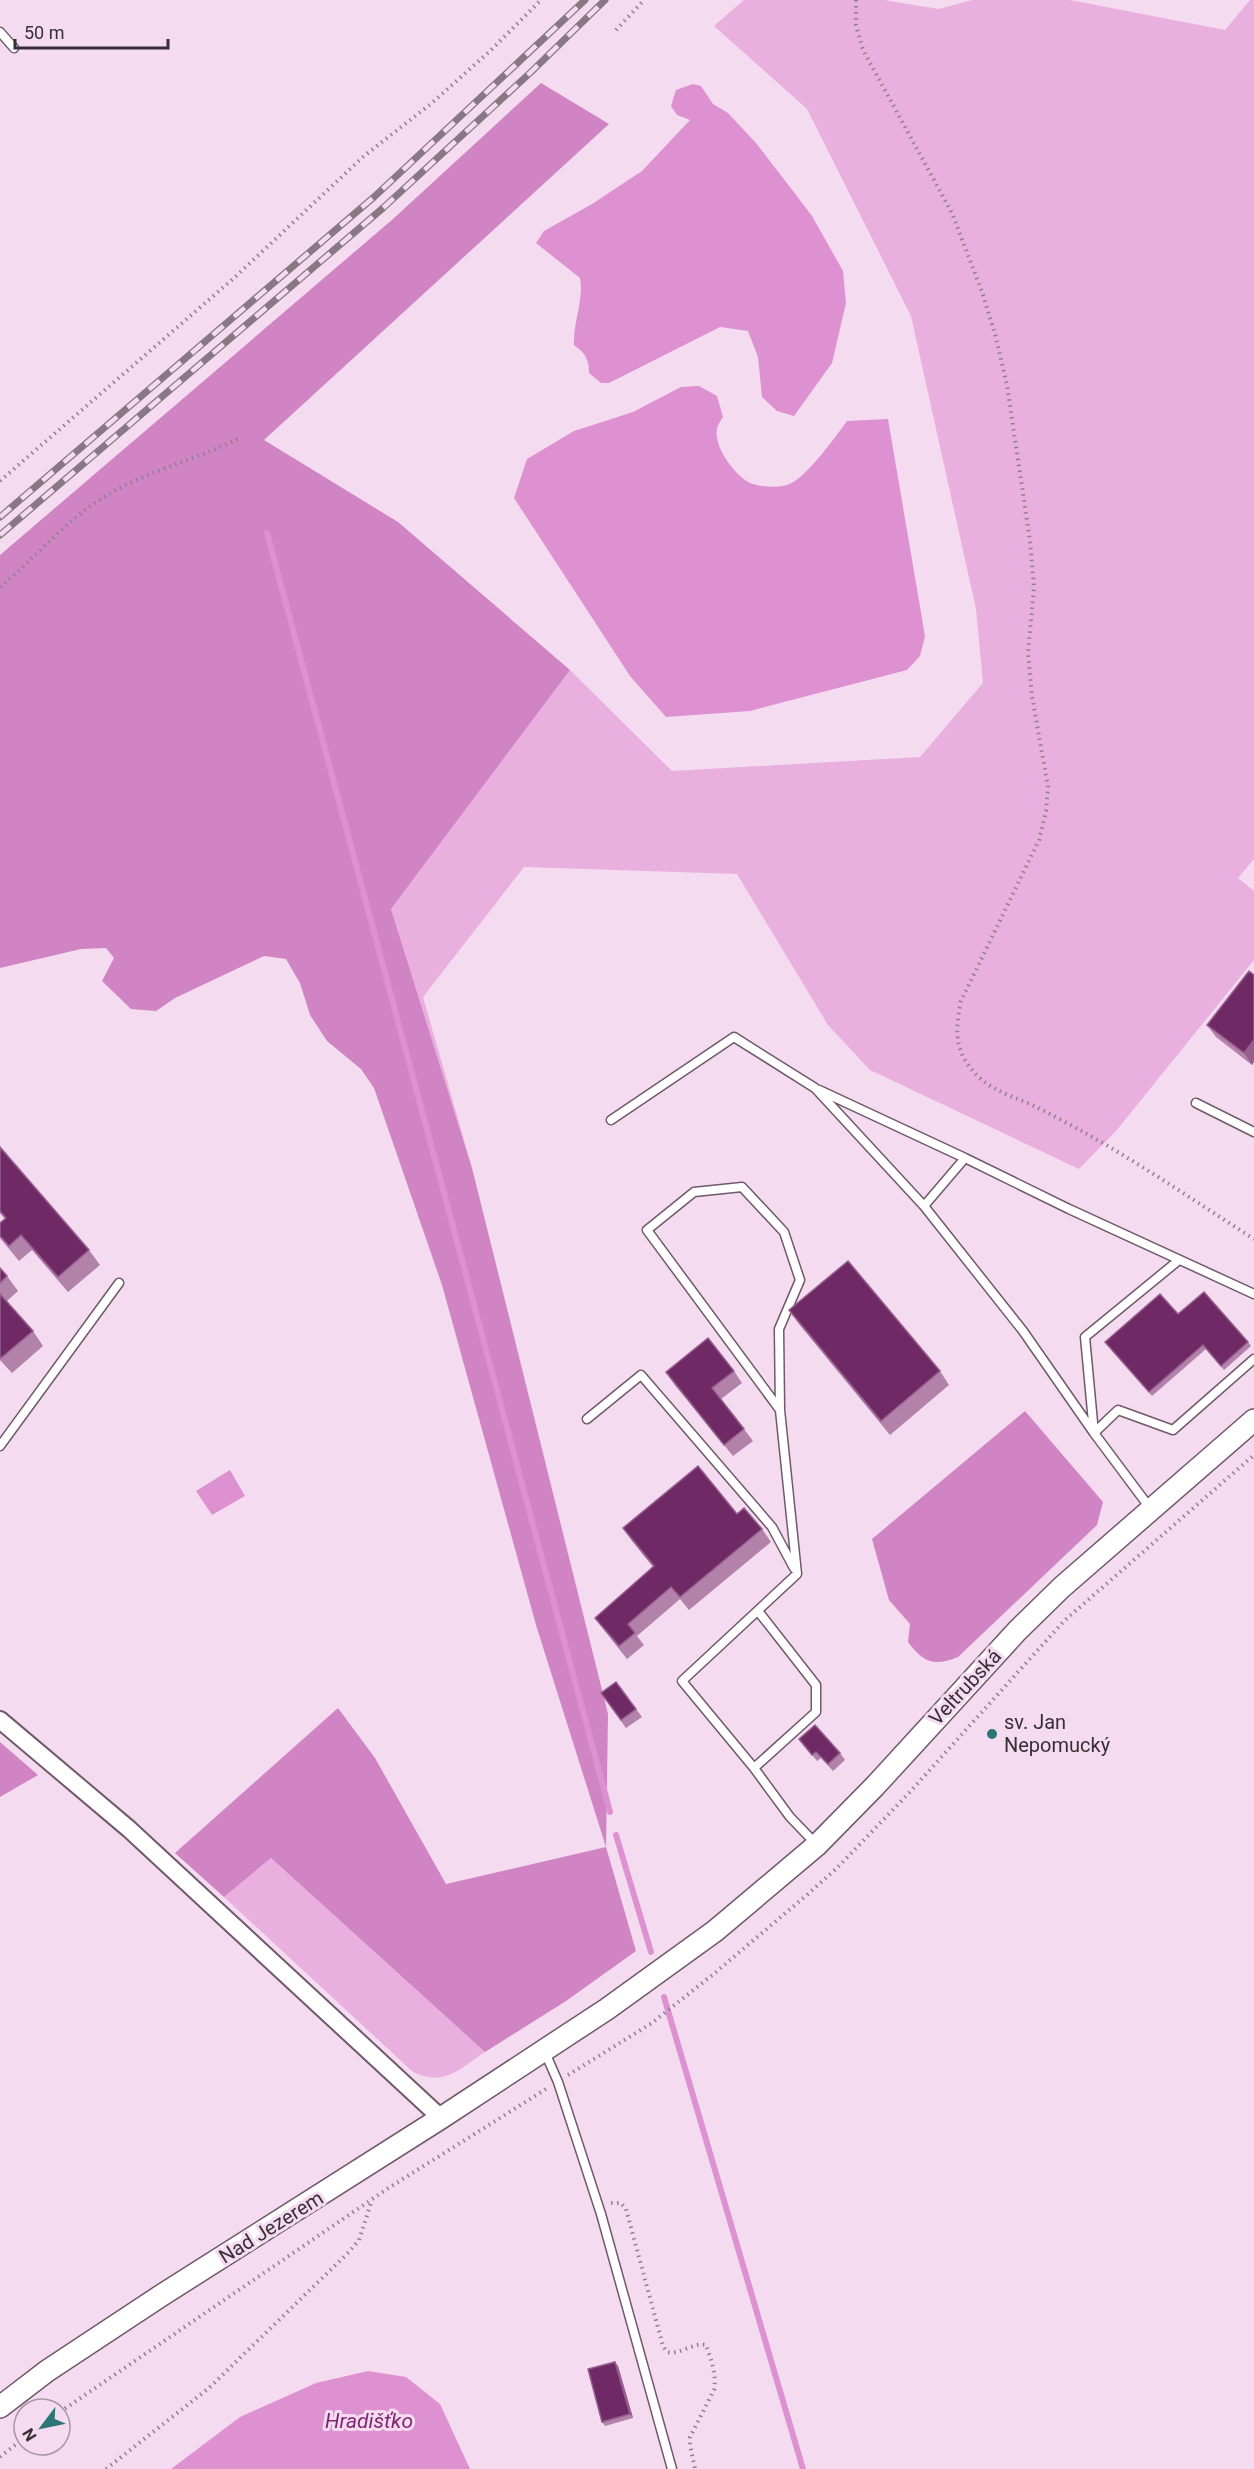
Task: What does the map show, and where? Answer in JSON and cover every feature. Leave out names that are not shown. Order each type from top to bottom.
[{"type":"street","name":"Veltrubská","points":[[544,2050],[679,1958],[817,1845],[875,1786],[1017,1631],[1150,1509],[1254,1420]]},
{"type":"street","points":[[0,1720],[129,1829],[441,2118]]},
{"type":"street","name":"Nad Jezerem","points":[[0,2407],[47,2371],[162,2295],[544,2050]]},
{"type":"lane","points":[[0,32],[14,48]]},
{"type":"lane","points":[[611,1120],[734,1037],[814,1088],[1254,1294]]},
{"type":"lane","points":[[814,1088],[924,1206],[1023,1331],[1150,1509]]},
{"type":"lane","points":[[1196,1103],[1254,1132]]},
{"type":"lane","points":[[924,1206],[965,1158]]},
{"type":"lane","points":[[780,1410],[647,1230],[694,1192],[742,1187],[784,1232],[800,1280],[779,1329],[780,1410],[797,1574]]},
{"type":"lane","points":[[1094,1433],[1085,1337],[1179,1260]]},
{"type":"lane","points":[[0,1446],[119,1283]]},
{"type":"lane","points":[[1094,1433],[1118,1410],[1173,1430],[1254,1359]]},
{"type":"lane","points":[[587,1419],[641,1375],[772,1527],[797,1574]]},
{"type":"lane","points":[[797,1574],[682,1681],[754,1768],[790,1817],[817,1845]]},
{"type":"lane","points":[[754,1768],[816,1712],[816,1685],[758,1611]]},
{"type":"lane","points":[[544,2050],[558,2082],[598,2206],[672,2469]]},
{"type":"path","points":[[0,481],[242,270],[364,156],[432,103],[489,52],[541,0]]},
{"type":"path","points":[[616,30],[644,0]]},
{"type":"path","points":[[856,0],[856,25],[863,50],[952,213],[982,292],[1007,385],[1030,541],[1034,587],[1028,653],[1032,696],[1048,787],[1046,812],[1039,840],[962,1001],[957,1023],[958,1045],[968,1065],[982,1081],[1001,1094],[1031,1105],[1086,1133],[1254,1239]]},
{"type":"path","points":[[0,587],[75,517],[108,494],[141,478],[240,438]]},
{"type":"path","points":[[72,2404],[372,2200],[652,2022],[680,2001],[836,1869],[909,1793],[1064,1621],[1254,1455]]},
{"type":"path","points":[[106,2469],[209,2388],[350,2252],[359,2240],[372,2200]]},
{"type":"path","points":[[598,2206],[621,2203],[626,2209],[663,2346],[667,2352],[674,2353],[701,2344],[706,2345],[716,2383],[690,2437],[695,2469]]},
{"type":"path","points":[[0,2457],[12,2448]]},
{"type":"shaded area","points":[[744,0],[884,0],[939,9],[972,0],[1070,0],[1225,30],[1250,0],[1254,0],[1254,859],[1238,878],[1254,891],[1254,960],[1116,1131],[1079,1169],[870,1070],[828,1025],[737,874],[524,867],[423,997],[472,1168],[391,909],[570,670],[672,771],[920,757],[983,683],[976,609],[911,316],[807,109],[714,26]]},
{"type":"shaded area","points":[[541,83],[609,124],[264,440],[398,522],[570,670],[391,909],[472,1168],[608,1714],[606,1847],[536,1625],[442,1285],[374,1088],[361,1069],[327,1041],[310,1015],[300,983],[286,959],[264,956],[175,998],[156,1011],[131,1009],[102,981],[114,958],[106,948],[81,949],[0,968],[0,555],[393,219]]},
{"type":"shaded area","points":[[1025,1411],[1103,1502],[1097,1525],[958,1657],[942,1662],[929,1661],[908,1642],[910,1624],[889,1600],[872,1539]]},
{"type":"shaded area","points":[[338,1708],[375,1758],[446,1884],[606,1847],[636,1951],[566,2001],[485,2052],[271,1858],[224,1897],[175,1853]]},
{"type":"shaded area","points":[[0,1742],[38,1775],[0,1797]]},
{"type":"shaded area","points":[[271,1858],[485,2052],[459,2070],[443,2077],[434,2078],[413,2072],[224,1897]]},
{"type":"water","points":[[693,84],[701,86],[713,104],[728,113],[756,143],[812,216],[843,271],[846,303],[832,363],[794,416],[777,411],[762,397],[758,357],[748,331],[720,327],[609,383],[601,383],[589,373],[586,357],[574,345],[581,295],[580,278],[536,243],[544,231],[592,204],[642,171],[690,120],[677,115],[671,106],[676,90]]},
{"type":"water","points":[[699,386],[717,396],[723,417],[718,426],[718,444],[726,460],[738,474],[750,483],[768,487],[778,487],[794,482],[819,457],[847,421],[888,419],[925,636],[920,656],[907,670],[750,711],[666,717],[630,676],[514,498],[527,459],[574,431],[633,412],[681,387]]},
{"type":"water","points":[[230,1470],[245,1496],[212,1515],[196,1491]]},
{"type":"water","name":"Hradišťko","points":[[368,2371],[406,2377],[440,2404],[470,2469],[171,2469],[240,2417],[316,2383]]},
{"type":"building","points":[[1249,971],[1254,975],[1254,1040],[1244,1053],[1207,1025]]},
{"type":"building","points":[[0,1147],[89,1250],[58,1277],[21,1235],[9,1246],[0,1236],[0,1223],[6,1218],[0,1211]]},
{"type":"building","points":[[848,1261],[940,1371],[881,1421],[789,1310]]},
{"type":"building","points":[[0,1268],[7,1276],[0,1283]]},
{"type":"building","points":[[1204,1292],[1248,1342],[1221,1366],[1203,1345],[1149,1392],[1105,1342],[1160,1294],[1178,1314]]},
{"type":"building","points":[[0,1294],[33,1331],[1,1358],[0,1357]]},
{"type":"building","points":[[708,1338],[734,1371],[712,1388],[744,1429],[724,1445],[666,1372]]},
{"type":"building","points":[[698,1466],[737,1514],[744,1508],[762,1529],[680,1597],[671,1587],[628,1624],[635,1633],[619,1646],[595,1618],[654,1566],[623,1528]]},
{"type":"building","points":[[616,1682],[636,1709],[621,1720],[601,1693]]},
{"type":"building","points":[[815,1725],[840,1753],[828,1764],[816,1752],[812,1755],[799,1739]]},
{"type":"building","points":[[615,2362],[630,2414],[602,2422],[588,2369]]},
{"type":"waterway","points":[[267,533],[610,1812]]},
{"type":"waterway","points":[[616,1835],[651,1952]]},
{"type":"waterway","points":[[664,1997],[803,2469]]},
{"type":"railway","points":[[0,517],[374,197],[585,0]]},
{"type":"railway","points":[[0,535],[383,208],[531,72],[605,0]]},
{"type":"place","name":"sv. Jan Nepomucký","points":[[992,1734]]}]
